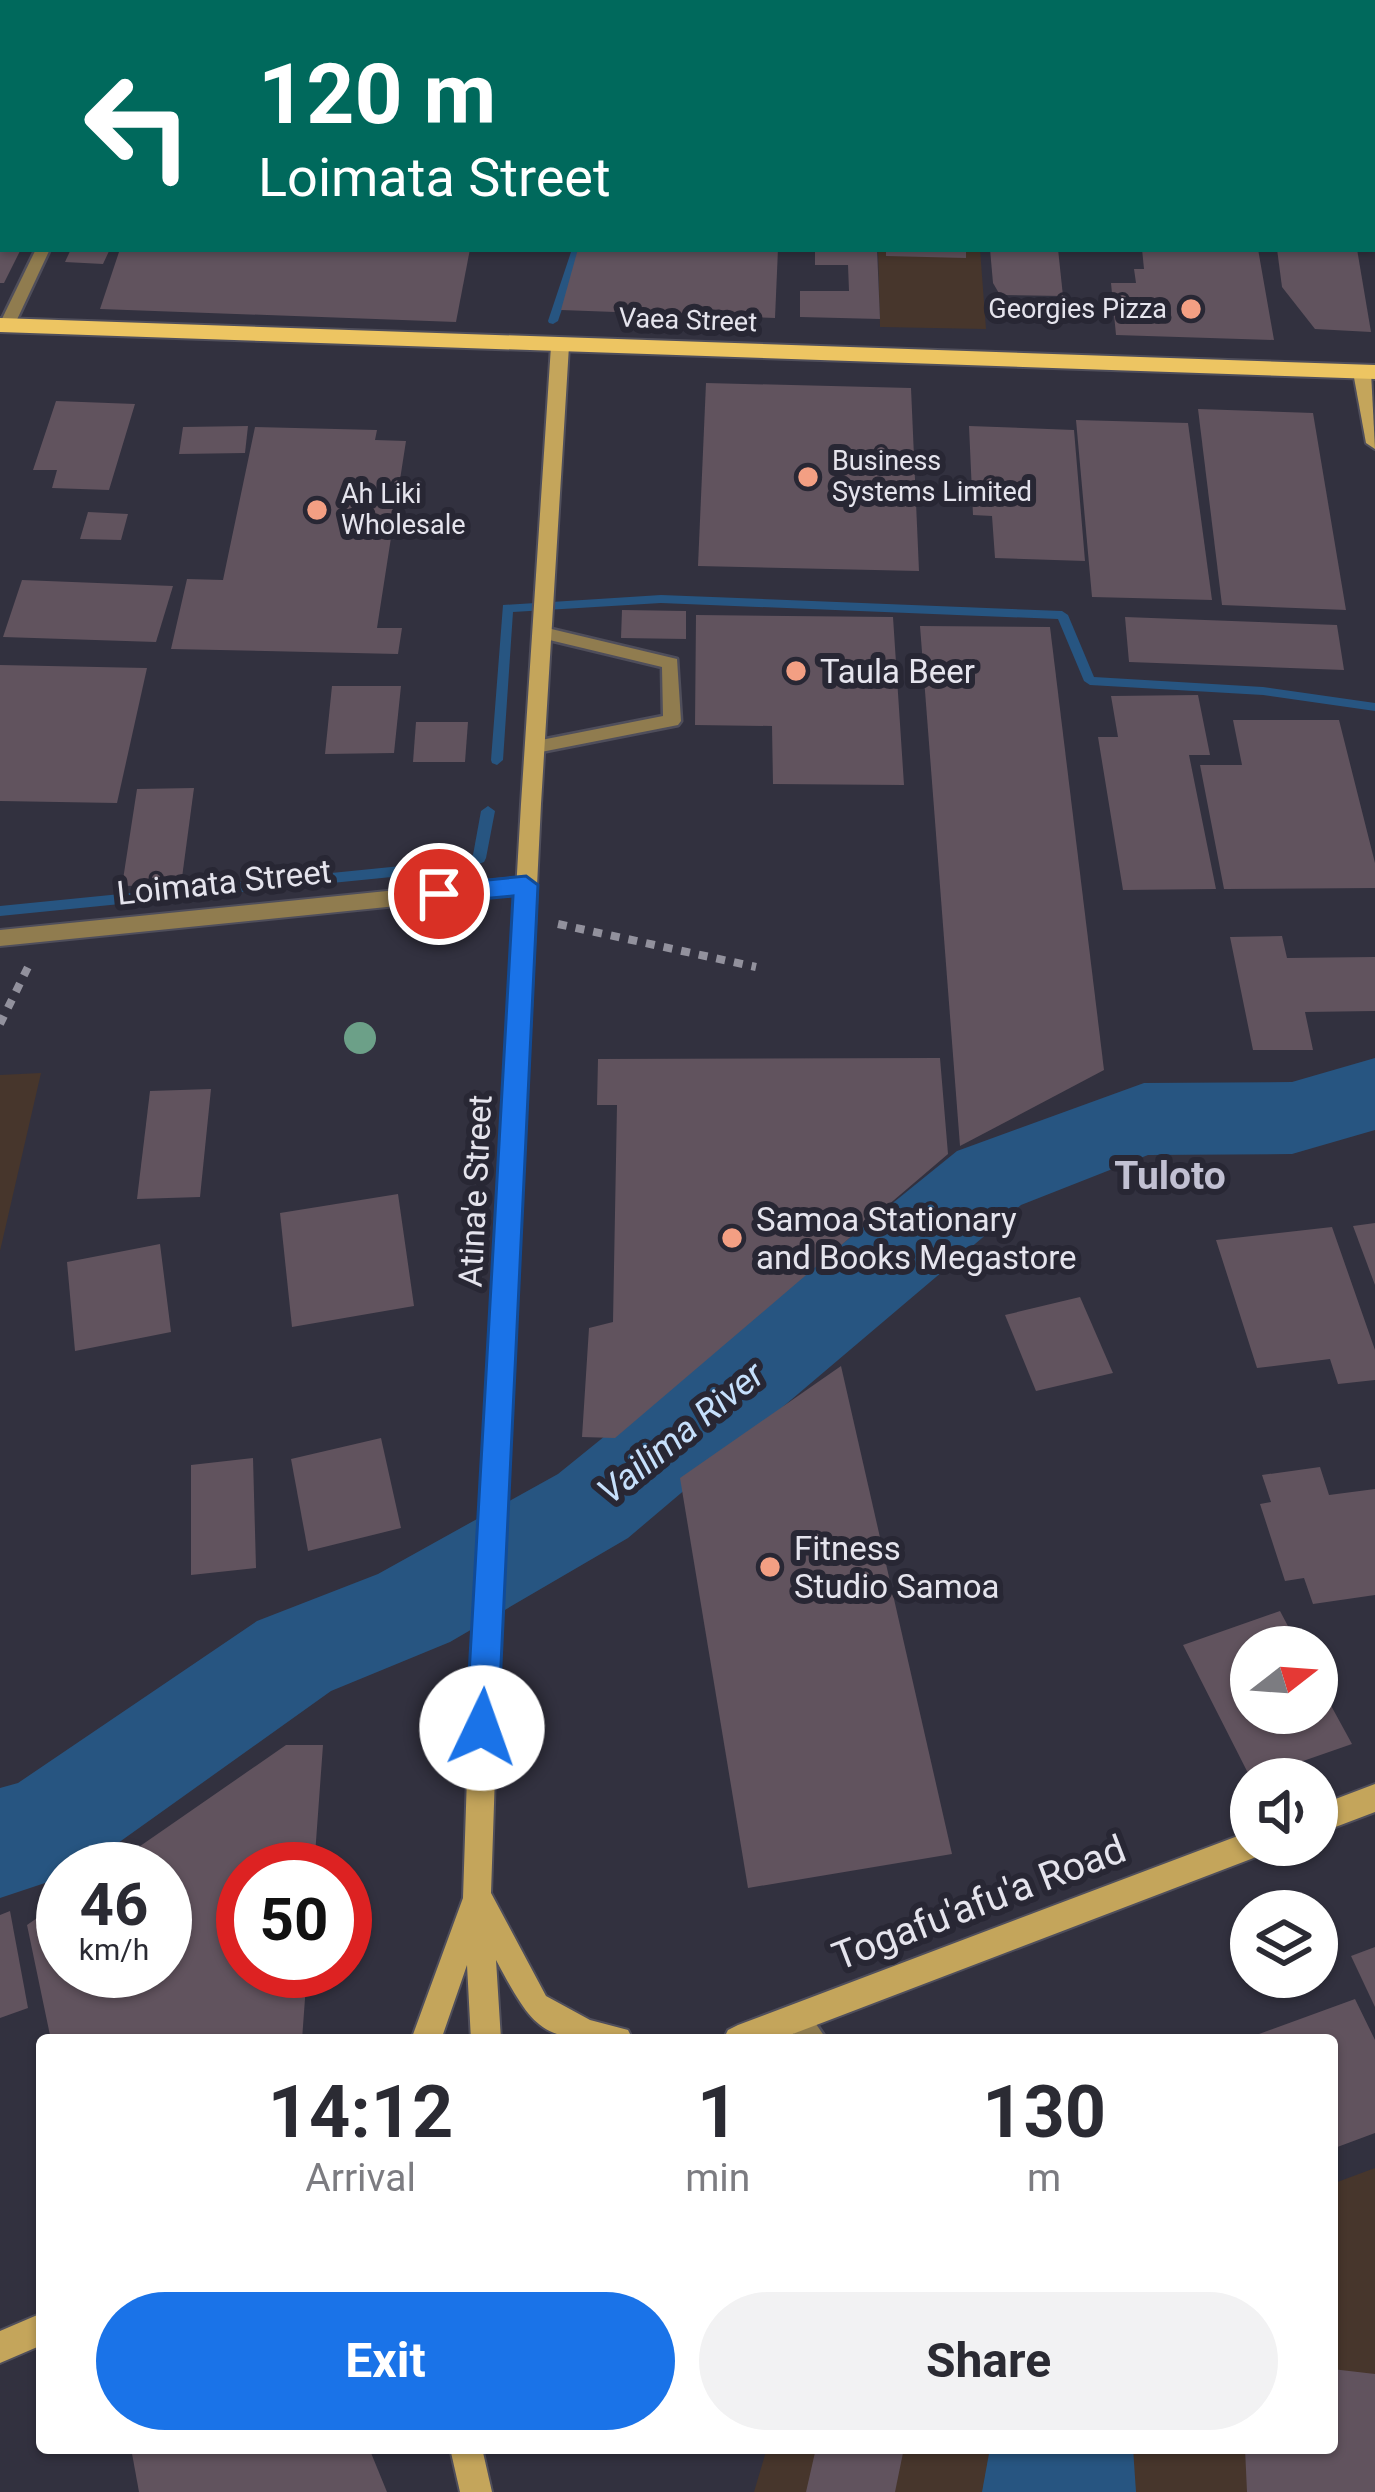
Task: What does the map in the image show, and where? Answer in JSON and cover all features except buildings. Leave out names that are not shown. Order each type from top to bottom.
[{"type":"main road","name":"Vaea Street","points":[[3,325],[1368,372]]},
{"type":"main road","name":"Atina'e Street","points":[[486,2034],[477,1896],[488,1639],[524,916],[560,346]]},
{"type":"main road","points":[[1368,372],[1375,443]]},
{"type":"main road","points":[[1338,1812],[1375,1798]]},
{"type":"main road","name":"Togafu'afu'a Road","points":[[772,2034],[805,2028],[1230,1854]]},
{"type":"main road","points":[[428,2034],[477,1896]]},
{"type":"main road","points":[[477,1896],[536,2006],[586,2034]]},
{"type":"main road","points":[[0,2347],[36,2332]]},
{"type":"main road","points":[[455,2454],[475,2488]]},
{"type":"main road","points":[[467,2454],[475,2488]]},
{"type":"main road","points":[[475,2488],[478,2454]]},
{"type":"street","name":"Loimata Street","points":[[0,938],[526,885]]},
{"type":"lane","points":[[3,325],[42,252]]},
{"type":"lane","points":[[536,747],[672,721],[670,663],[543,627]]},
{"type":"path","points":[[524,916],[756,968]]},
{"type":"path","points":[[0,1024],[45,934]]},
{"type":"shaded area","points":[[878,252],[980,252],[986,329],[880,327]]},
{"type":"shaded area","points":[[41,1073],[0,1251],[0,1075]]},
{"type":"shaded area","points":[[1375,2168],[1375,2492],[754,2492],[765,2454],[1338,2454],[1338,2182]]},
{"type":"water","points":[[989,2454],[1133,2454],[1136,2492],[982,2492]]},
{"type":"waterway","points":[[553,321],[576,252]]},
{"type":"waterway","points":[[497,760],[507,608],[661,599],[1062,615],[1090,681],[1263,691],[1375,707]]},
{"type":"waterway","points":[[0,911],[462,865],[479,858],[488,811]]},
{"type":"waterway","name":"Vailima River","points":[[0,1843],[44,1830],[294,1656],[414,1608],[593,1506],[989,1178],[1144,1119],[1292,1118],[1375,1094]]},
{"type":"place","name":"Georgies Pizza","points":[[1191,309]]},
{"type":"place","name":"Business Systems Limited","points":[[808,477]]},
{"type":"place","name":"Ah Liki Wholesale","points":[[317,510]]},
{"type":"place","name":"Taula Beer","points":[[796,671]]},
{"type":"place","name":"Samoa Stationary and Books Megastore","points":[[732,1238]]},
{"type":"place","name":"Fitness Studio Samoa","points":[[770,1567]]},
{"type":"district","name":"Tuloto","points":[[1170,1176]]},
{"type":"route","points":[[439,894],[526,885],[482,1728]]}]
